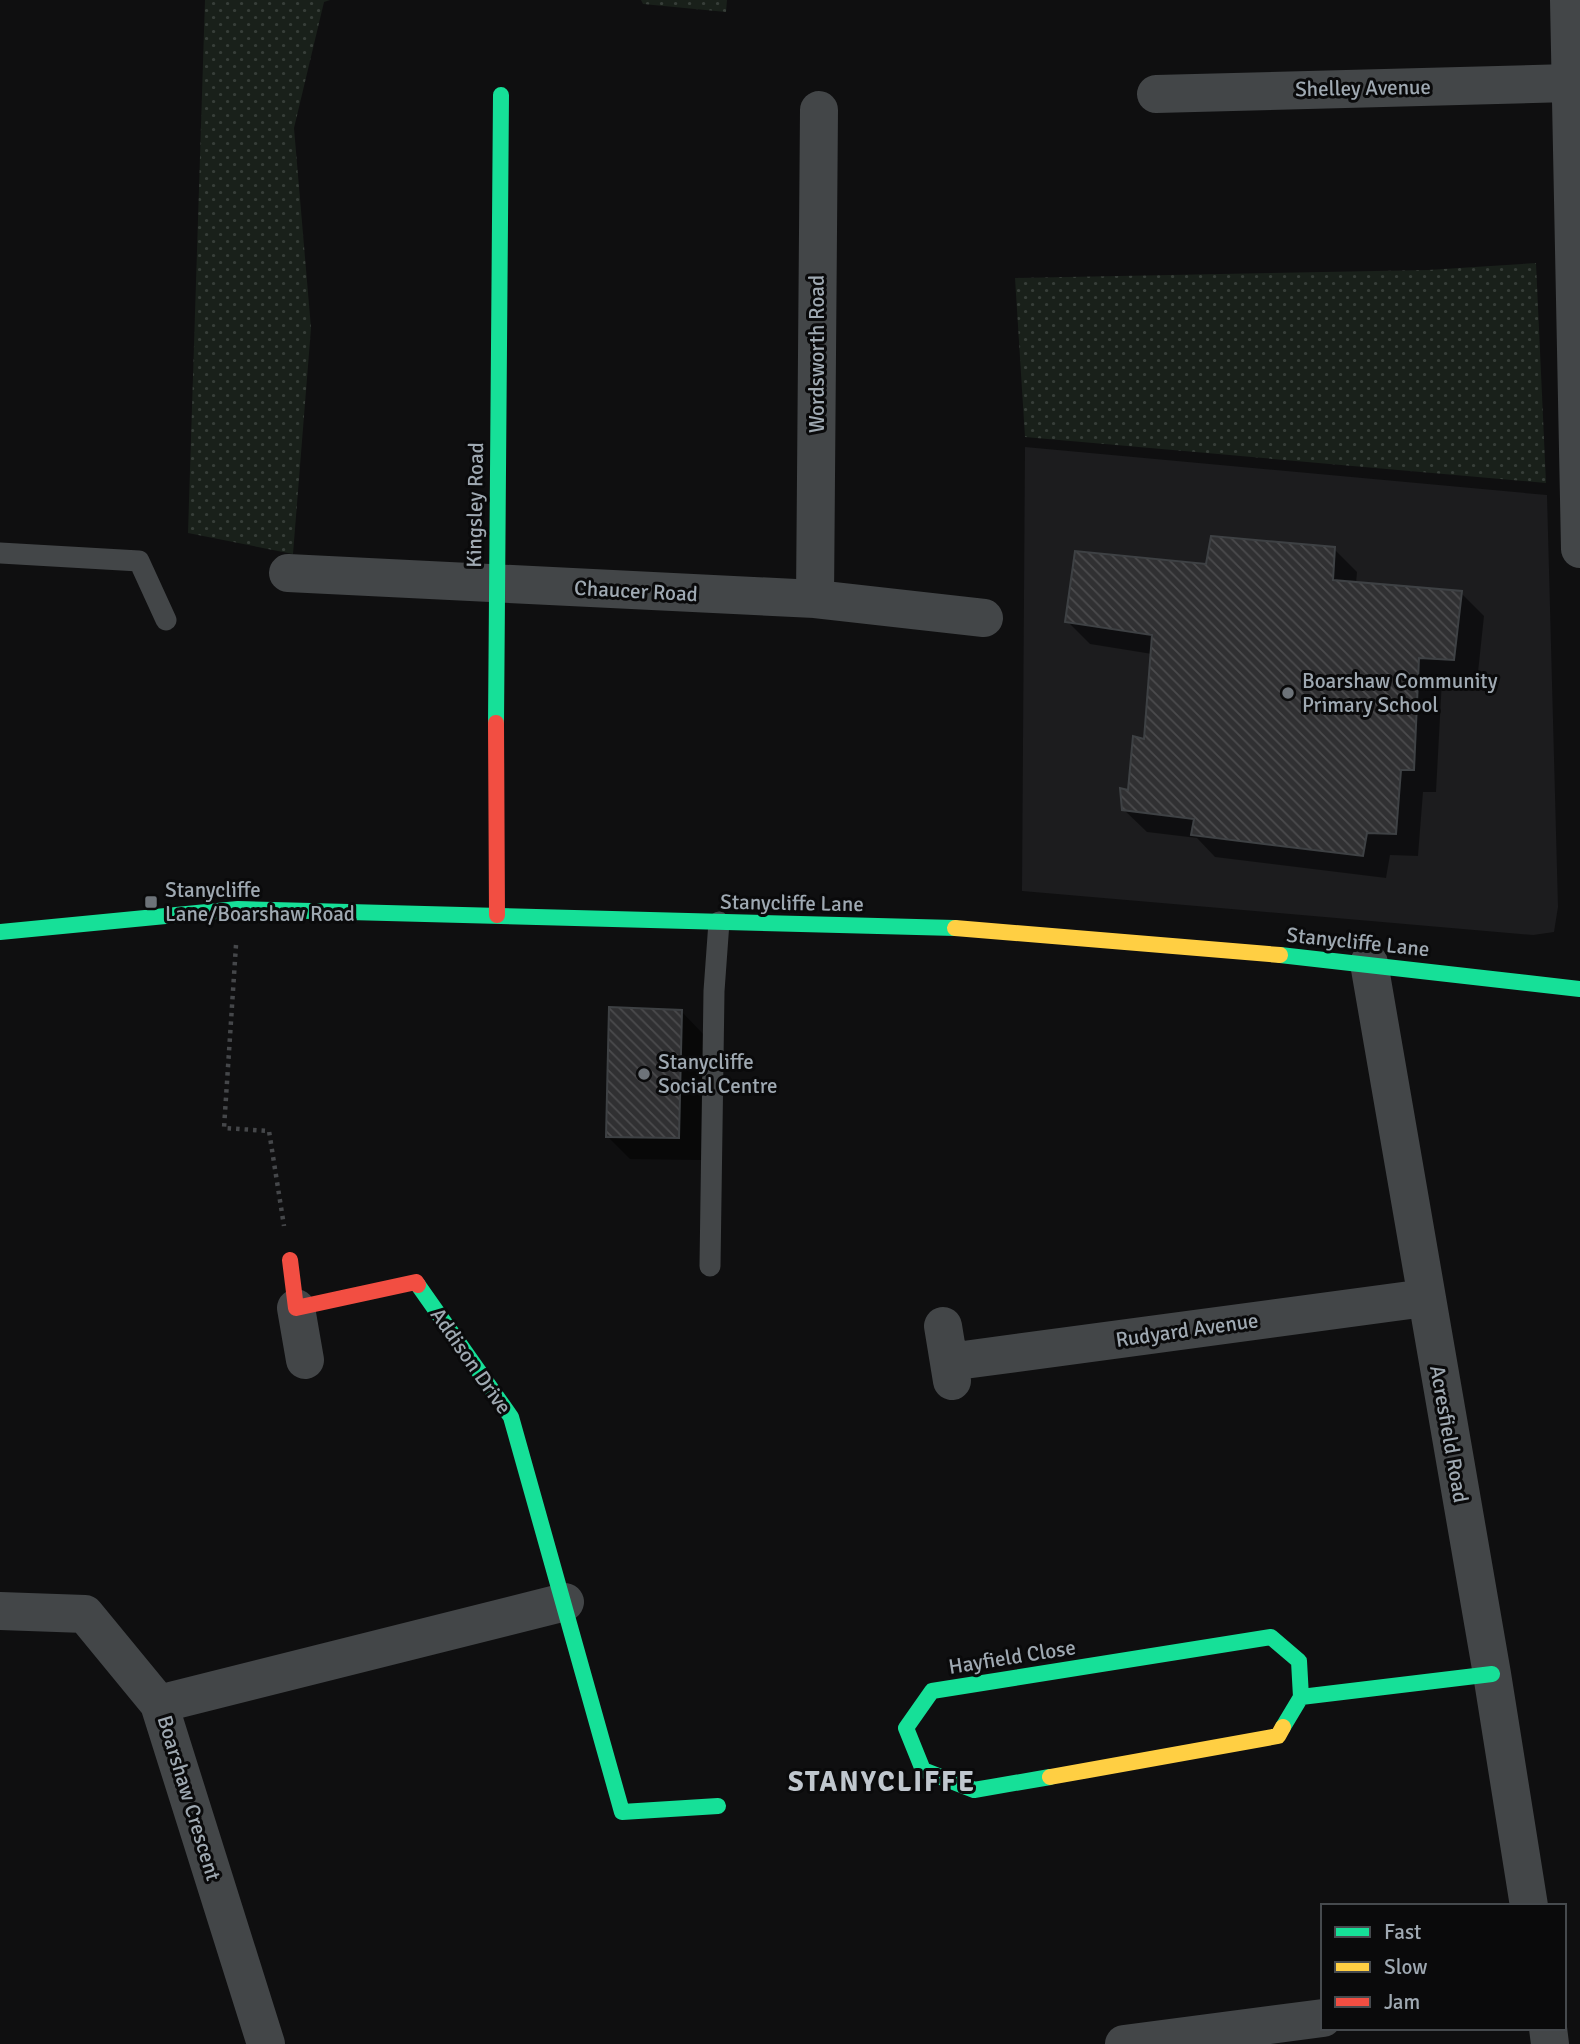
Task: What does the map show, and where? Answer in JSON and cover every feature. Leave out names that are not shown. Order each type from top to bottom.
[{"type":"street","points":[[1569,0],[1580,549]]},
{"type":"street","name":"Shelley Avenue","points":[[1156,94],[1569,83]]},
{"type":"street","name":"Kingsley Road","points":[[497,915],[495,584],[501,95]]},
{"type":"street","name":"Wordsworth Road","points":[[815,599],[819,110]]},
{"type":"street","name":"Chaucer Road","points":[[288,573],[815,599],[984,618]]},
{"type":"street","name":"Stanycliffe Lane","points":[[0,932],[238,909],[978,929],[1369,963],[1580,989]]},
{"type":"street","name":"Acresfield Road","points":[[1369,963],[1492,1674],[1529,1904]]},
{"type":"street","points":[[290,1260],[305,1360]]},
{"type":"street","name":"Addison Drive","points":[[296,1308],[415,1282],[511,1417],[565,1601],[622,1812],[718,1806]]},
{"type":"street","name":"Rudyard Avenue","points":[[948,1356],[1425,1298]]},
{"type":"street","points":[[159,1704],[565,1601]]},
{"type":"street","name":"Boarshaw Crescent","points":[[0,1611],[85,1614],[159,1704],[266,2044]]},
{"type":"street","name":"Hayfield Close","points":[[1271,1637],[1299,1661],[1301,1697],[1278,1736],[974,1790],[923,1770],[906,1728],[932,1691],[1271,1637]]},
{"type":"street","points":[[1301,1697],[1492,1674]]},
{"type":"street","points":[[1124,2044],[1321,2018]]},
{"type":"lane","points":[[0,553],[139,561],[166,621]]},
{"type":"lane","points":[[710,1266],[714,991],[719,922]]},
{"type":"path","points":[[238,909],[224,1128],[269,1131],[290,1260]]},
{"type":"shaded area","points":[[205,0],[330,0],[324,2],[294,128],[311,328],[293,554],[188,533]]},
{"type":"shaded area","points":[[641,0],[727,0],[726,12],[643,4]]},
{"type":"shaded area","points":[[1536,263],[1546,483],[1025,437],[1015,278],[1428,270]]},
{"type":"shaded area","name":"Boarshaw Community Primary School","points":[[1025,447],[1547,495],[1558,907],[1554,932],[1533,935],[1022,891]]},
{"type":"building","points":[[1211,536],[1335,547],[1333,580],[1462,591],[1454,660],[1419,658],[1414,770],[1401,770],[1396,834],[1367,833],[1363,856],[1191,835],[1194,819],[1122,810],[1120,788],[1128,790],[1133,736],[1144,739],[1152,635],[1065,622],[1075,551],[1206,564]]},
{"type":"building","name":"Stanycliffe Social Centre","points":[[609,1007],[682,1010],[679,1138],[606,1137]]},
{"type":"traffic: fast","points":[[496,723],[501,95]]},
{"type":"traffic: fast","points":[[0,932],[238,909],[955,928]]},
{"type":"traffic: fast","points":[[1280,955],[1580,989]]},
{"type":"traffic: fast","points":[[418,1285],[511,1417],[622,1812],[718,1806]]},
{"type":"traffic: fast","points":[[1050,1777],[974,1790],[923,1770],[906,1728],[932,1691],[1271,1637],[1299,1661],[1301,1697]]},
{"type":"traffic: fast","points":[[1283,1727],[1301,1697],[1492,1674]]},
{"type":"traffic: slow","points":[[955,928],[1280,955]]},
{"type":"traffic: slow","points":[[1050,1777],[1278,1736],[1283,1727]]},
{"type":"traffic: jam","points":[[496,723],[497,915]]},
{"type":"traffic: jam","points":[[290,1260],[296,1308],[416,1282],[418,1285]]},
{"type":"place","name":"Boarshaw Community Primary School","points":[[1288,693]]},
{"type":"place","name":"Stanycliffe Lane/Boarshaw Road","points":[[151,902]]},
{"type":"place","name":"Stanycliffe Social Centre","points":[[644,1074]]},
{"type":"district","name":"STANYCLIFFE","points":[[882,1781]]}]
